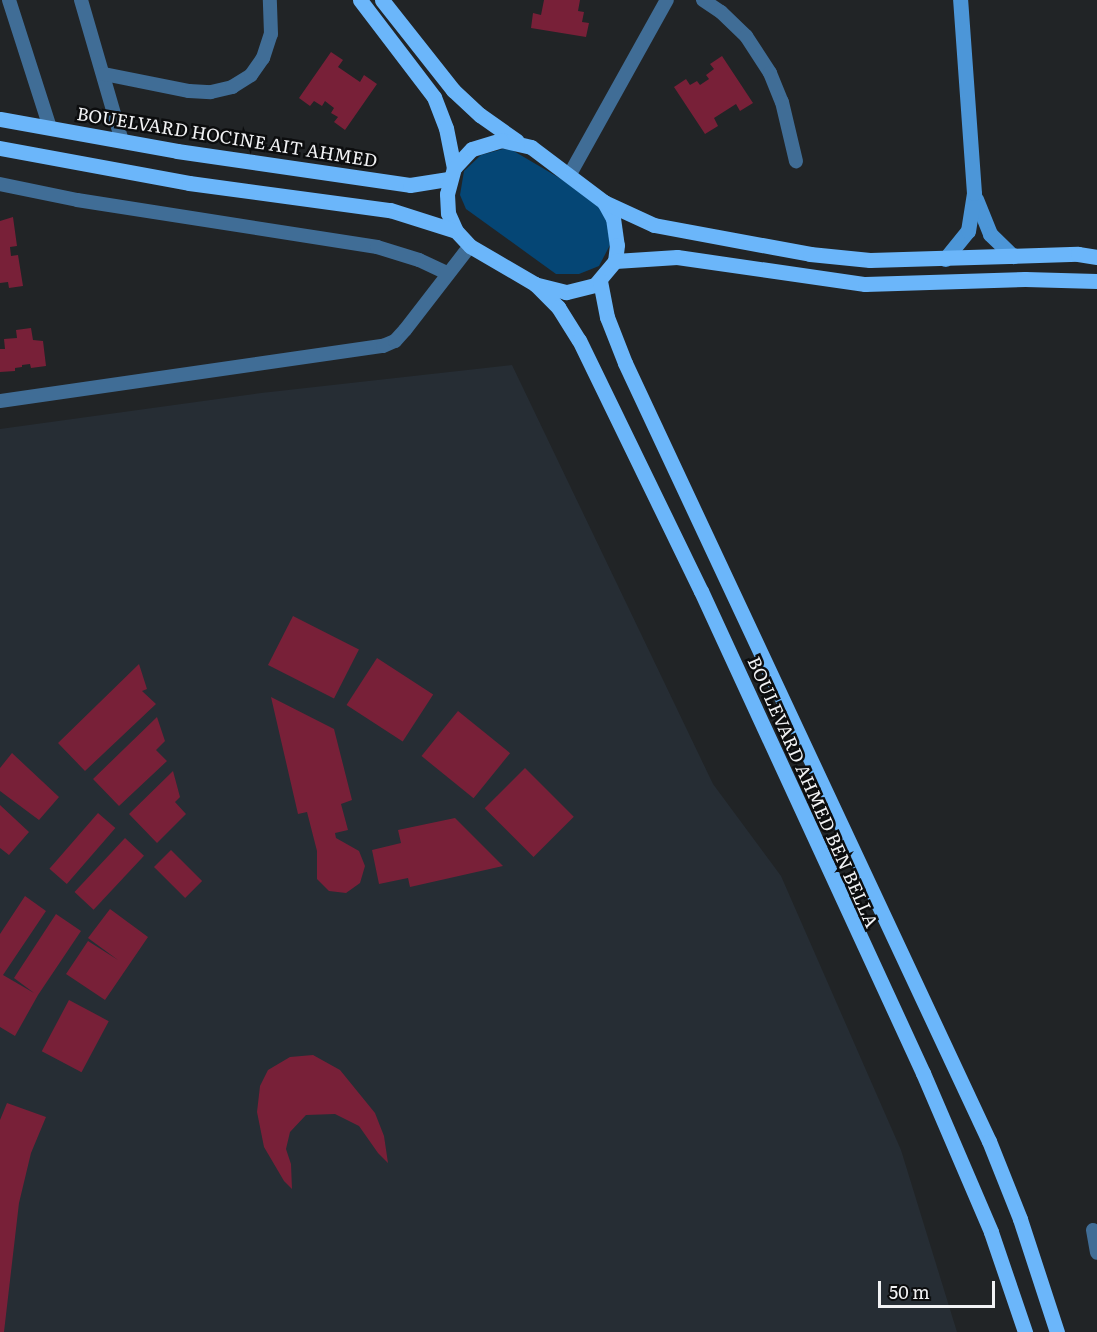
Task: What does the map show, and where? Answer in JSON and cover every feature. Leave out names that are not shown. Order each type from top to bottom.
[{"type":"main road","points":[[360,0],[434,97],[446,128],[451,173],[448,213],[456,231],[470,246],[535,284],[566,292],[582,289],[600,281],[615,261],[617,234],[613,218],[604,202]]},
{"type":"main road","points":[[382,0],[453,90],[480,115],[570,174],[604,202],[654,225],[810,254],[870,260],[1078,254],[1097,257]]},
{"type":"main road","name":"BOUELVARD HOCINE AIT AHMED","points":[[0,119],[122,141],[410,185],[451,173]]},
{"type":"main road","points":[[451,173],[472,148],[486,142],[517,141]]},
{"type":"main road","points":[[0,148],[189,183],[390,210],[456,231]]},
{"type":"main road","points":[[615,261],[677,257],[865,284],[1025,279],[1097,281]]},
{"type":"main road","name":"BOULEVARD AHMED BEN BELLA","points":[[600,281],[607,317],[625,363],[988,1141],[1020,1219],[1057,1332]]},
{"type":"main road","name":"BOULEVARD AHMED BEN BELLA","points":[[535,284],[558,307],[579,339],[701,591],[922,1073],[991,1232],[1025,1332]]},
{"type":"street","points":[[9,0],[50,128]]},
{"type":"street","points":[[81,0],[122,141]]},
{"type":"street","points":[[104,74],[189,91],[211,92],[232,87],[251,75],[263,58],[271,34],[270,0]]},
{"type":"street","points":[[570,174],[667,0]]},
{"type":"street","points":[[703,0],[721,12],[746,36],[770,73],[782,102],[796,161]]},
{"type":"street","points":[[945,259],[968,231],[974,193],[960,0]]},
{"type":"street","points":[[0,184],[77,200],[377,247],[419,260],[447,273]]},
{"type":"street","points":[[974,193],[985,227],[1012,256]]},
{"type":"street","points":[[0,401],[383,346],[395,341],[405,330],[470,246]]},
{"type":"street","points":[[1093,1230],[1097,1253]]},
{"type":"shaded area","points":[[503,149],[512,150],[595,199],[608,220],[610,245],[599,266],[579,274],[556,274],[466,209],[460,195],[464,171],[481,155]]},
{"type":"shaded area","points":[[512,365],[713,784],[781,876],[901,1150],[957,1332],[0,1332],[0,429],[261,393]]},
{"type":"building","points":[[544,0],[580,0],[578,11],[584,12],[582,22],[589,23],[586,37],[531,28],[533,13],[541,15]]},
{"type":"building","points":[[331,52],[343,60],[338,67],[360,82],[364,75],[377,84],[345,130],[334,122],[338,117],[331,113],[334,108],[325,101],[322,106],[314,101],[310,106],[299,98]]},
{"type":"building","points":[[722,56],[753,103],[740,111],[736,104],[714,118],[718,126],[705,134],[674,87],[686,79],[690,85],[697,81],[700,85],[709,79],[706,75],[714,69],[710,64]]},
{"type":"building","points":[[13,217],[17,246],[10,247],[11,256],[18,255],[23,286],[9,288],[8,282],[0,283],[0,221]]},
{"type":"building","points":[[31,328],[33,340],[43,341],[46,366],[31,368],[30,364],[22,365],[22,367],[15,368],[15,371],[0,372],[0,349],[5,349],[4,339],[17,338],[16,330]]},
{"type":"building","points":[[293,616],[359,650],[334,699],[268,665]]},
{"type":"building","points":[[377,658],[433,694],[403,741],[347,705]]},
{"type":"building","points":[[139,664],[147,689],[142,691],[156,704],[85,771],[58,743]]},
{"type":"building","points":[[271,697],[334,729],[352,800],[341,804],[348,830],[335,833],[336,838],[359,851],[365,866],[360,883],[346,893],[329,891],[317,879],[317,851],[307,812],[298,814]]},
{"type":"building","points":[[458,711],[510,753],[474,798],[421,756]]},
{"type":"building","points":[[157,717],[165,741],[156,750],[167,761],[119,806],[93,779]]},
{"type":"building","points":[[12,753],[59,797],[39,820],[0,791],[0,768]]},
{"type":"building","points":[[525,768],[574,817],[533,857],[485,808]]},
{"type":"building","points":[[173,771],[180,797],[175,802],[186,814],[157,843],[129,814]]},
{"type":"building","points":[[0,805],[29,832],[9,855],[0,848]]},
{"type":"building","points":[[98,813],[115,828],[67,884],[49,869]]},
{"type":"building","points":[[455,818],[503,866],[410,887],[408,878],[379,884],[372,850],[401,843],[398,830]]},
{"type":"building","points":[[125,838],[144,856],[94,910],[75,892]]},
{"type":"building","points":[[171,850],[202,881],[185,898],[154,867]]},
{"type":"building","points":[[25,896],[46,911],[3,975],[34,993],[14,978],[56,914],[81,931],[38,995],[15,1036],[0,1027],[0,934]]},
{"type":"building","points":[[110,909],[148,937],[105,1000],[66,974],[88,941],[118,960],[88,938]]},
{"type":"building","points":[[69,1000],[109,1021],[82,1072],[42,1051]]},
{"type":"building","points":[[313,1055],[340,1070],[375,1113],[384,1136],[388,1163],[359,1126],[335,1114],[306,1115],[290,1132],[286,1149],[291,1164],[292,1189],[284,1181],[264,1147],[257,1112],[260,1086],[268,1070],[290,1057]]},
{"type":"building","points":[[7,1103],[46,1117],[31,1153],[19,1203],[4,1332],[0,1332],[0,1120]]}]
